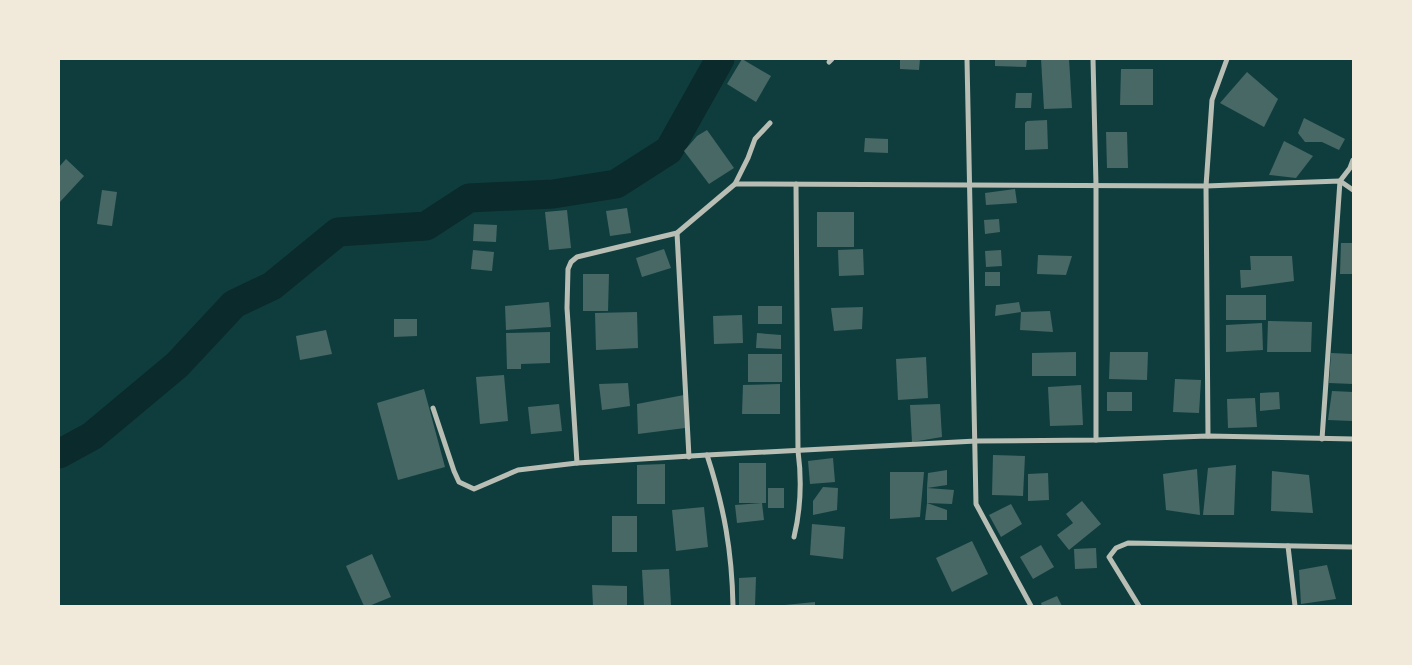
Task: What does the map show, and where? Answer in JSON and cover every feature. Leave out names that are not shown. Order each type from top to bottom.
[{"type":"street","points":[[967,59],[976,504],[1031,606]]},
{"type":"street","points":[[1093,59],[1096,185],[1096,440]]},
{"type":"street","points":[[1208,436],[1206,186],[1212,100],[1227,59]]},
{"type":"street","points":[[577,463],[567,308],[568,269],[571,262],[577,257],[677,233],[735,184],[755,139],[770,123]]},
{"type":"street","points":[[1322,439],[1340,181],[1350,168],[1353,160]]},
{"type":"street","points":[[735,184],[1206,186],[1340,181],[1353,190]]},
{"type":"street","points":[[794,537],[801,489],[798,451],[796,184]]},
{"type":"street","points":[[677,233],[689,457]]},
{"type":"street","points":[[433,408],[460,482],[474,489],[518,470],[577,463],[707,455],[976,441],[1096,440],[1208,436],[1353,439]]},
{"type":"street","points":[[707,455],[719,493],[728,537],[732,569],[733,606]]},
{"type":"street","points":[[1139,606],[1109,557],[1116,548],[1128,543],[1353,547]]},
{"type":"street","points":[[1288,546],[1295,606]]},
{"type":"building","points":[[742,59],[771,76],[756,102],[727,84]]},
{"type":"building","points":[[900,59],[920,59],[919,70],[900,69]]},
{"type":"building","points":[[995,59],[1027,59],[1026,67],[995,66]]},
{"type":"building","points":[[1041,59],[1069,59],[1072,108],[1044,109]]},
{"type":"building","points":[[1121,69],[1153,69],[1153,105],[1120,105]]},
{"type":"building","points":[[1247,72],[1278,99],[1264,127],[1220,103]]},
{"type":"building","points":[[1016,93],[1032,93],[1031,108],[1015,108]]},
{"type":"building","points":[[1304,118],[1345,139],[1339,150],[1322,142],[1305,142],[1298,133]]},
{"type":"building","points":[[1047,120],[1048,149],[1025,150],[1025,123],[1027,121]]},
{"type":"building","points":[[707,130],[734,168],[709,184],[684,151],[697,136]]},
{"type":"building","points":[[1106,132],[1127,132],[1128,168],[1107,168]]},
{"type":"building","points":[[865,138],[888,139],[888,153],[864,152]]},
{"type":"building","points":[[1284,141],[1313,156],[1296,178],[1269,175]]},
{"type":"building","points":[[66,159],[84,176],[59,203],[59,167]]},
{"type":"building","points":[[1015,189],[1017,203],[986,205],[985,193]]},
{"type":"building","points":[[102,190],[117,192],[112,226],[97,224]]},
{"type":"building","points":[[627,208],[631,233],[610,236],[606,211]]},
{"type":"building","points":[[567,210],[571,248],[549,250],[545,212]]},
{"type":"building","points":[[817,212],[854,212],[854,247],[817,247]]},
{"type":"building","points":[[999,219],[1000,232],[985,234],[984,220]]},
{"type":"building","points":[[474,224],[497,225],[496,242],[473,241]]},
{"type":"building","points":[[1341,243],[1353,243],[1353,274],[1340,274]]},
{"type":"building","points":[[664,249],[671,268],[642,277],[636,258]]},
{"type":"building","points":[[863,249],[864,275],[839,276],[838,250]]},
{"type":"building","points":[[473,250],[494,252],[492,271],[471,269]]},
{"type":"building","points":[[1001,250],[1002,266],[986,267],[985,251]]},
{"type":"building","points":[[1038,255],[1072,256],[1066,275],[1037,274]]},
{"type":"building","points":[[1250,256],[1292,256],[1294,281],[1241,288],[1240,270],[1251,270]]},
{"type":"building","points":[[985,272],[1000,272],[1000,286],[985,286]]},
{"type":"building","points":[[583,274],[609,274],[608,311],[583,311]]},
{"type":"building","points":[[1226,295],[1266,295],[1266,320],[1226,320]]},
{"type":"building","points":[[549,302],[551,327],[506,330],[505,306]]},
{"type":"building","points":[[1019,302],[1021,312],[995,316],[996,305]]},
{"type":"building","points":[[758,306],[782,306],[782,324],[758,324]]},
{"type":"building","points":[[863,307],[862,329],[834,331],[831,308]]},
{"type":"building","points":[[1050,311],[1053,332],[1020,330],[1021,312]]},
{"type":"building","points":[[637,312],[638,348],[596,350],[595,313]]},
{"type":"building","points":[[742,315],[743,343],[714,344],[713,316]]},
{"type":"building","points":[[394,319],[417,319],[417,336],[394,337]]},
{"type":"building","points":[[1268,321],[1312,322],[1311,352],[1267,352]]},
{"type":"building","points":[[1262,323],[1263,350],[1226,352],[1226,325]]},
{"type":"building","points":[[326,330],[332,354],[300,360],[296,336]]},
{"type":"building","points":[[550,332],[550,363],[521,364],[521,369],[507,369],[506,333]]},
{"type":"building","points":[[757,333],[781,335],[781,349],[756,348]]},
{"type":"building","points":[[1076,352],[1076,376],[1032,376],[1032,353]]},
{"type":"building","points":[[1110,352],[1148,352],[1147,380],[1109,379]]},
{"type":"building","points":[[1331,353],[1353,354],[1353,384],[1329,383]]},
{"type":"building","points":[[748,354],[782,354],[782,382],[748,382]]},
{"type":"building","points":[[926,357],[928,398],[898,400],[896,359]]},
{"type":"building","points":[[504,375],[508,421],[480,424],[476,377]]},
{"type":"building","points":[[1175,379],[1201,380],[1199,413],[1173,412]]},
{"type":"building","points":[[628,383],[630,406],[602,410],[599,384]]},
{"type":"building","points":[[780,384],[780,414],[742,414],[743,385]]},
{"type":"building","points":[[1081,385],[1083,425],[1050,426],[1048,387]]},
{"type":"building","points":[[424,389],[445,467],[398,480],[377,403]]},
{"type":"building","points":[[1332,391],[1353,392],[1352,421],[1328,420]]},
{"type":"building","points":[[1107,392],[1132,392],[1132,411],[1107,411]]},
{"type":"building","points":[[1279,392],[1280,409],[1260,411],[1260,393]]},
{"type":"building","points":[[684,395],[685,428],[638,434],[637,404]]},
{"type":"building","points":[[1255,398],[1257,427],[1228,428],[1227,399]]},
{"type":"building","points":[[559,404],[562,431],[531,434],[528,407]]},
{"type":"building","points":[[940,404],[942,437],[912,442],[910,405]]},
{"type":"building","points":[[993,455],[1025,456],[1023,496],[992,495]]},
{"type":"building","points":[[833,458],[835,482],[810,484],[808,461]]},
{"type":"building","points":[[739,463],[766,463],[766,503],[739,503]]},
{"type":"building","points":[[665,464],[665,504],[637,504],[637,465]]},
{"type":"building","points":[[1236,465],[1234,515],[1203,515],[1208,468]]},
{"type":"building","points":[[1197,469],[1200,515],[1166,510],[1163,474]]},
{"type":"building","points":[[947,470],[947,485],[927,488],[928,473]]},
{"type":"building","points":[[1272,471],[1309,475],[1313,513],[1271,511]]},
{"type":"building","points":[[890,472],[924,472],[920,517],[890,519]]},
{"type":"building","points":[[1048,473],[1049,500],[1028,501],[1028,474]]},
{"type":"building","points":[[823,487],[838,488],[837,510],[813,515],[813,501]]},
{"type":"building","points":[[768,488],[784,488],[784,508],[768,508]]},
{"type":"building","points":[[927,488],[954,490],[952,504],[927,503]]},
{"type":"building","points":[[1082,501],[1101,524],[1069,550],[1057,535],[1073,523],[1066,514]]},
{"type":"building","points":[[762,503],[764,520],[737,523],[735,505]]},
{"type":"building","points":[[927,503],[947,510],[947,520],[925,520]]},
{"type":"building","points":[[1011,504],[1022,524],[1001,537],[989,515]]},
{"type":"building","points":[[704,507],[708,547],[676,551],[672,510]]},
{"type":"building","points":[[612,516],[637,516],[637,552],[612,552]]},
{"type":"building","points":[[812,524],[845,527],[843,559],[810,555]]},
{"type":"building","points":[[972,541],[988,574],[952,592],[936,558]]},
{"type":"building","points":[[1041,545],[1054,567],[1033,579],[1020,557]]},
{"type":"building","points":[[1096,548],[1097,568],[1075,569],[1074,549]]},
{"type":"building","points":[[372,554],[391,597],[369,606],[364,606],[346,566]]},
{"type":"building","points":[[1327,565],[1336,599],[1301,604],[1299,570]]},
{"type":"building","points":[[669,569],[671,605],[644,606],[642,570]]},
{"type":"building","points":[[756,577],[755,605],[739,605],[739,578]]},
{"type":"building","points":[[592,585],[627,586],[627,606],[593,606]]},
{"type":"building","points":[[1057,596],[1062,606],[1042,606],[1041,603]]},
{"type":"building","points":[[815,602],[815,606],[785,605]]},
{"type":"waterway","points":[[59,454],[92,436],[177,365],[234,304],[272,286],[338,232],[426,226],[469,198],[553,194],[616,184],[669,150],[720,59]]}]
